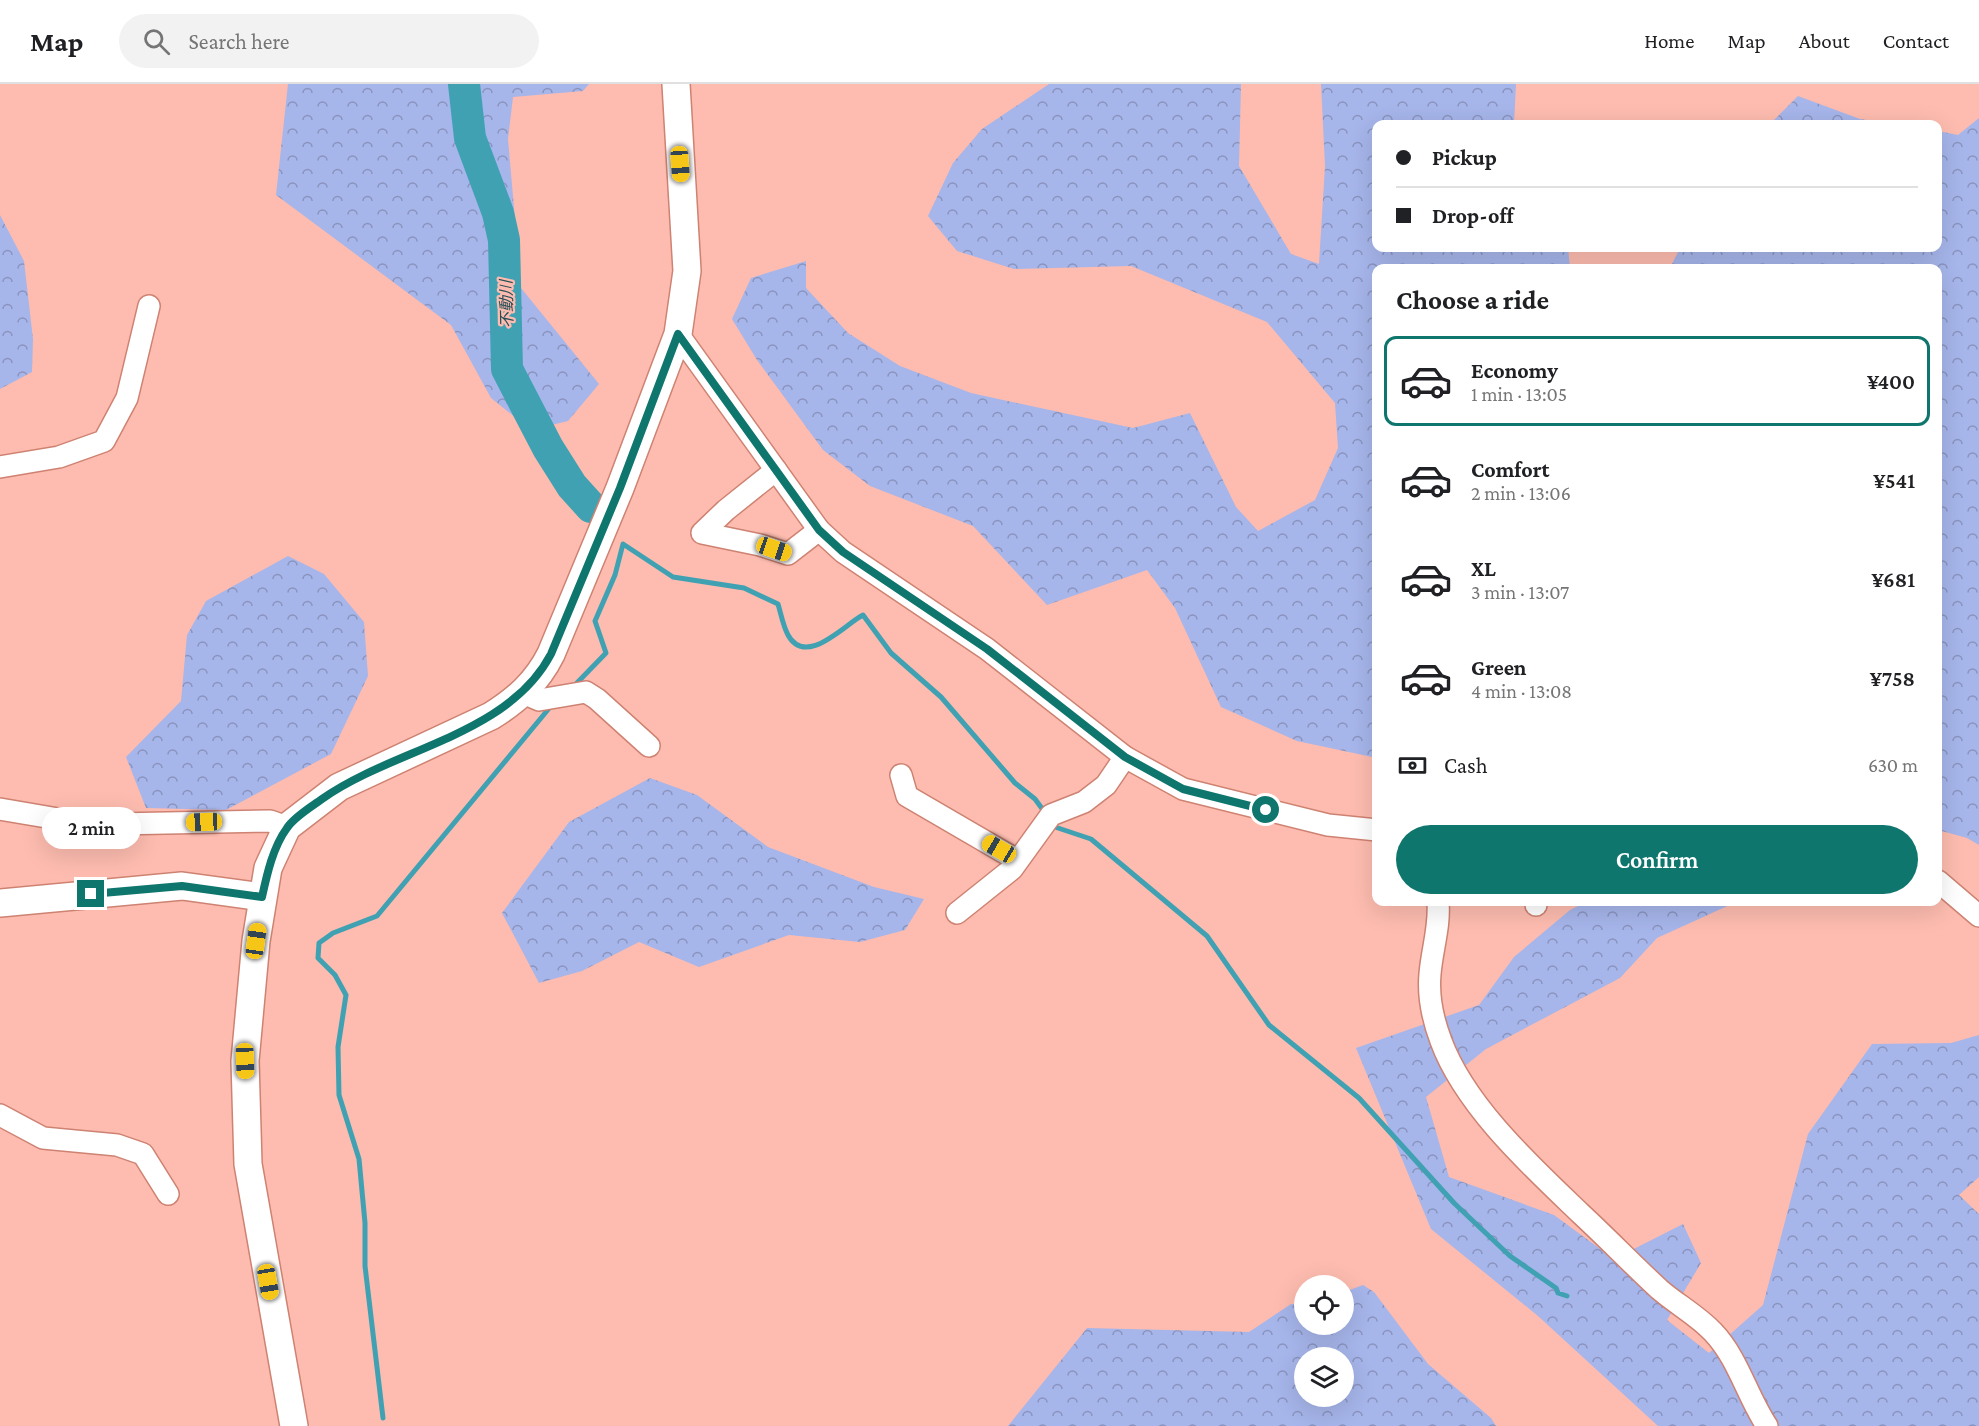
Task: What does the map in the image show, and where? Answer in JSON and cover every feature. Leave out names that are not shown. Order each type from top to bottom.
[{"type":"street","points":[[294,1426],[248,1164],[245,1061],[262,897],[268,868],[287,827],[339,787],[491,716],[523,693],[541,674],[620,488],[678,334],[687,271],[676,84]]},
{"type":"street","points":[[0,467],[59,457],[104,441],[127,398],[149,306]]},
{"type":"street","points":[[678,334],[819,530],[843,552],[987,649],[1125,757],[1183,789],[1328,825],[1372,829]]},
{"type":"street","points":[[776,470],[726,510],[702,533],[760,545],[788,554],[819,530]]},
{"type":"street","points":[[523,693],[539,700],[586,692],[597,699],[649,746]]},
{"type":"street","points":[[957,913],[1012,869],[1051,815],[1095,794],[1106,785],[1125,757]]},
{"type":"street","points":[[902,775],[907,796],[1017,860]]},
{"type":"street","points":[[0,809],[70,821],[116,824],[270,821],[287,827]]},
{"type":"street","points":[[1942,884],[1979,916]]},
{"type":"street","points":[[0,903],[182,886],[262,897]]},
{"type":"street","points":[[1438,906],[1439,919],[1430,974],[1430,999],[1440,1040],[1453,1066],[1504,1138],[1538,1173],[1661,1291],[1711,1330],[1736,1365],[1748,1393],[1767,1426]]},
{"type":"street","points":[[0,1115],[43,1138],[117,1145],[143,1154],[168,1194]]},
{"type":"green space","points":[[288,84],[589,84],[583,91],[513,97],[508,139],[521,288],[599,384],[568,421],[531,430],[491,398],[451,325],[276,195]]},
{"type":"green space","points":[[1049,84],[1241,84],[1239,166],[1291,254],[1319,264],[1325,166],[1321,84],[1516,84],[1514,120],[1372,120],[1372,252],[1568,252],[1570,264],[1372,264],[1372,757],[1297,741],[1221,707],[1175,608],[1147,570],[1047,605],[973,526],[870,486],[823,450],[757,360],[732,319],[751,278],[806,261],[806,288],[848,333],[900,366],[971,393],[1133,428],[1190,413],[1236,507],[1258,531],[1315,500],[1338,448],[1335,403],[1267,322],[1131,266],[1014,269],[957,251],[928,216],[953,163],[982,129]]},
{"type":"green space","points":[[1798,96],[1867,120],[1774,120]]},
{"type":"green space","points":[[1979,118],[1979,845],[1967,838],[1942,831],[1942,264],[1672,264],[1678,252],[1942,252],[1942,132],[1958,135]]},
{"type":"green space","points":[[0,215],[24,261],[33,339],[32,372],[0,389]]},
{"type":"green space","points":[[288,556],[324,574],[364,622],[368,676],[331,754],[226,810],[146,808],[126,757],[181,701],[187,635],[206,601]]},
{"type":"green space","points":[[650,778],[697,795],[768,847],[874,887],[924,899],[905,930],[860,942],[789,935],[699,967],[639,942],[582,971],[539,983],[502,913],[569,822]]},
{"type":"green space","points":[[1578,906],[1727,906],[1657,938],[1620,978],[1486,1049],[1426,1097],[1449,1177],[1554,1215],[1614,1259],[1683,1224],[1701,1263],[1667,1320],[1709,1353],[1763,1305],[1808,1134],[1872,1044],[1951,1043],[1979,1035],[1979,1177],[1959,1195],[1979,1214],[1979,1426],[1658,1426],[1538,1316],[1431,1229],[1356,1048],[1479,1005],[1514,957],[1570,910]]},
{"type":"green space","points":[[1363,1285],[1374,1292],[1428,1364],[1491,1418],[1496,1426],[1008,1426],[1087,1328],[1249,1332],[1294,1304],[1294,1335],[1354,1335],[1354,1288]]},
{"type":"waterway","name":"不動川","points":[[464,84],[470,138],[498,213],[504,240],[507,369],[548,448],[572,486],[591,507]]},
{"type":"waterway","points":[[574,686],[606,653],[595,621],[615,575],[623,544],[673,577],[744,588],[778,604],[788,635],[796,644],[805,647],[826,641],[863,615],[891,653],[941,697],[1015,783],[1035,799],[1046,814]]},
{"type":"waterway","points":[[383,1418],[365,1266],[365,1223],[359,1159],[339,1095],[338,1047],[346,995],[335,975],[318,958],[319,943],[333,933],[377,916],[551,706]]},
{"type":"waterway","points":[[1051,822],[1055,827],[1091,839],[1207,936],[1269,1025],[1359,1098],[1454,1203],[1510,1256],[1556,1288],[1558,1293],[1567,1296]]},
{"type":"route","points":[[91,894],[182,886],[262,897],[268,868],[287,827],[312,807],[339,787],[376,768],[491,716],[523,693],[541,674],[551,654],[620,488],[678,334],[819,530],[843,552],[921,602],[987,649],[1125,757],[1183,789],[1266,810]]}]
